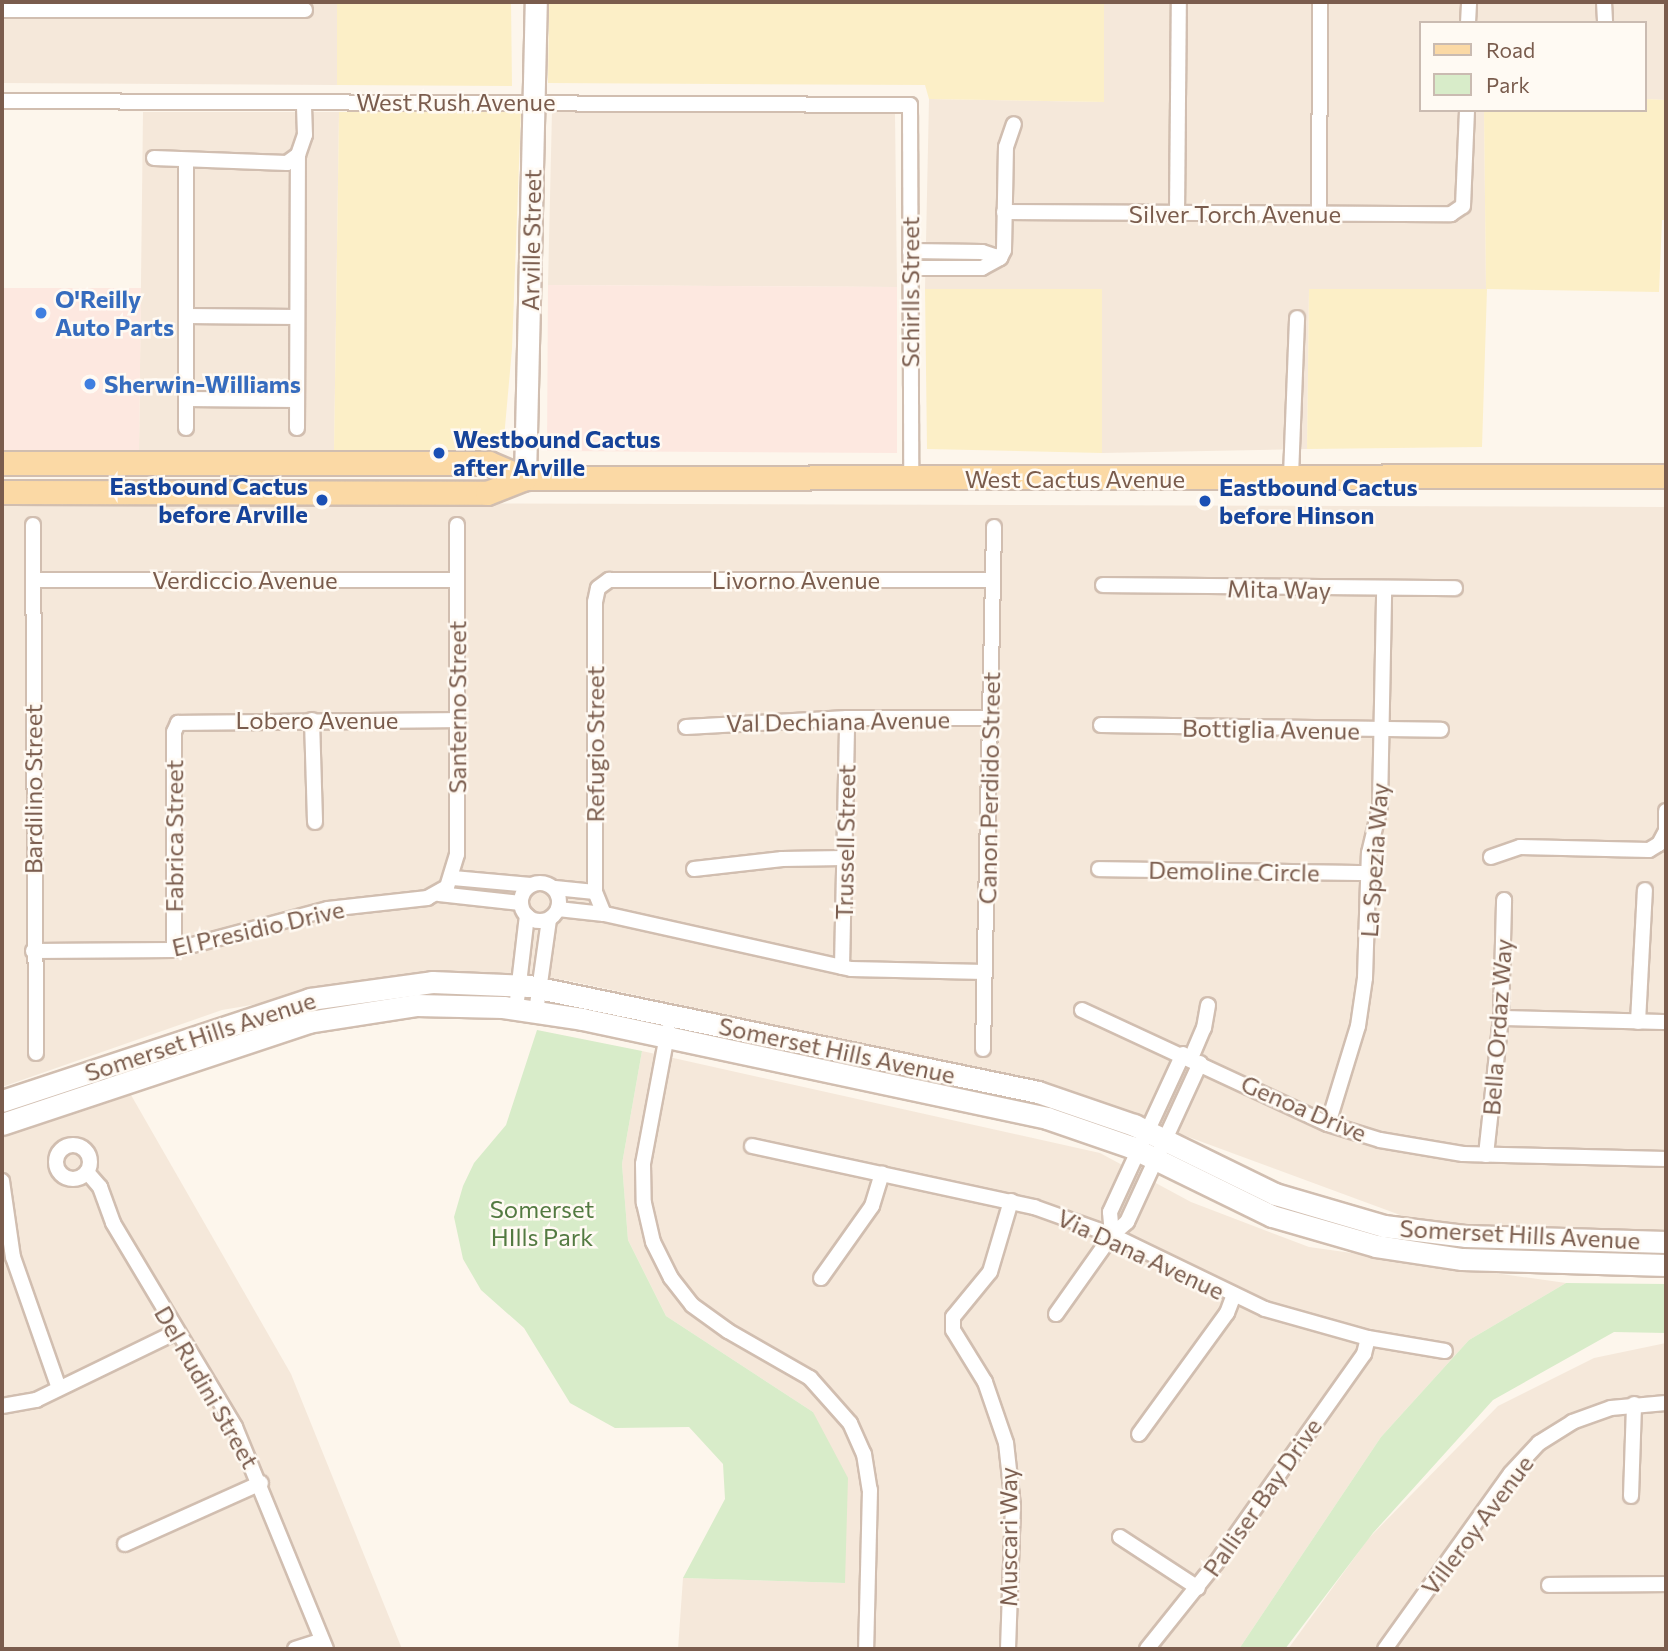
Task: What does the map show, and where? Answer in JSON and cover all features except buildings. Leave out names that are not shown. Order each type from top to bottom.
[{"type":"main road","name":"Arville Street","points":[[525,478],[536,2]]},
{"type":"main road","name":"West Cactus Avenue","points":[[2,463],[489,463],[525,478]]},
{"type":"main road","name":"West Cactus Avenue","points":[[2,492],[487,493],[525,478],[911,480],[1291,476],[1666,477]]},
{"type":"main road","name":"Somerset Hills Avenue","points":[[2,1101],[310,999],[432,982],[529,987],[669,1026]]},
{"type":"main road","name":"Somerset Hills Avenue","points":[[2,1124],[308,1022],[416,1005],[526,1010],[669,1026],[1038,1092],[1151,1145],[1275,1194],[1384,1226],[1465,1236],[1666,1242]]},
{"type":"main road","name":"Somerset Hills Avenue","points":[[1151,1145],[1272,1216],[1376,1246],[1462,1259],[1666,1265]]},
{"type":"street","points":[[1177,214],[1179,2]]},
{"type":"street","points":[[1319,215],[1320,2]]},
{"type":"street","points":[[1468,21],[1469,2]]},
{"type":"street","points":[[1604,2],[1605,21]]},
{"type":"street","points":[[2,10],[73,6],[305,10]]},
{"type":"street","name":"West Rush Avenue","points":[[2,101],[911,105]]},
{"type":"street","points":[[297,428],[298,155],[305,135],[304,102]]},
{"type":"street","name":"Schirlls Street","points":[[911,105],[911,480]]},
{"type":"street","name":"Silver Torch Avenue","points":[[1004,212],[1441,214],[1463,206],[1467,112]]},
{"type":"street","points":[[910,268],[982,268],[1000,258],[1004,250],[1006,147],[1014,124]]},
{"type":"street","points":[[154,158],[287,163],[298,155]]},
{"type":"street","points":[[186,428],[187,161]]},
{"type":"street","points":[[910,251],[982,252],[1000,258]]},
{"type":"street","points":[[186,316],[297,317]]},
{"type":"street","points":[[1291,476],[1297,318]]},
{"type":"street","points":[[186,399],[296,400]]},
{"type":"street","name":"Bardilino Street","points":[[33,525],[33,951],[36,1053]]},
{"type":"street","name":"Santerno Street","points":[[446,886],[457,854],[457,525]]},
{"type":"street","name":"Canon Perdido Street","points":[[983,1049],[994,527]]},
{"type":"street","name":"Verdiccio Avenue","points":[[33,580],[457,580]]},
{"type":"street","name":"Livorno Avenue","points":[[601,584],[619,580],[993,580]]},
{"type":"street","name":"Refugio Street","points":[[599,904],[595,602],[601,584]]},
{"type":"street","name":"Mita Way","points":[[1103,585],[1384,590],[1455,588]]},
{"type":"street","name":"La Spezia Way","points":[[1328,1124],[1358,1026],[1365,978],[1368,873],[1380,807],[1384,590]]},
{"type":"street","name":"Val Dechiana Avenue","points":[[686,727],[847,718],[991,718]]},
{"type":"street","name":"Trussell Street","points":[[842,967],[847,718]]},
{"type":"street","points":[[313,720],[315,822]]},
{"type":"street","name":"Lobero Avenue","points":[[178,723],[458,720]]},
{"type":"street","name":"Fabrica Street","points":[[174,950],[173,732],[178,723]]},
{"type":"street","name":"Bottiglia Avenue","points":[[1101,725],[1441,730]]},
{"type":"street","points":[[1491,857],[1520,847],[1634,851],[1659,844],[1666,831],[1666,811]]},
{"type":"street","points":[[694,869],[782,859],[844,858]]},
{"type":"street","name":"Demoline Circle","points":[[1099,869],[1368,873]]},
{"type":"street","name":"El Presidio Drive","points":[[33,951],[174,950],[328,909],[446,886],[544,883],[555,888]]},
{"type":"street","points":[[529,987],[524,910],[531,885]]},
{"type":"street","name":"El Presidio Drive","points":[[446,886],[524,910],[553,914]]},
{"type":"street","points":[[526,1010],[529,987],[553,914],[555,888],[599,904],[842,967],[985,972]]},
{"type":"street","points":[[1638,1022],[1645,890]]},
{"type":"street","name":"Bella Ordaz Way","points":[[1486,1154],[1500,1018],[1504,900]]},
{"type":"street","points":[[553,914],[599,904]]},
{"type":"street","points":[[1056,1314],[1112,1235],[1128,1222],[1151,1145],[1204,1028],[1208,1006]]},
{"type":"street","name":"Genoa Drive","points":[[1082,1010],[1191,1058],[1328,1124],[1404,1145],[1486,1154],[1666,1158]]},
{"type":"street","points":[[1500,1018],[1666,1022]]},
{"type":"street","points":[[669,1026],[643,1164],[644,1203],[653,1242],[671,1278],[692,1305],[810,1378],[850,1423],[864,1454],[870,1490],[866,1649]]},
{"type":"street","name":"Via Dana Avenue","points":[[752,1146],[1011,1201],[1112,1235],[1233,1297],[1368,1338],[1446,1351]]},
{"type":"street","name":"Del Rudini Street","points":[[87,1172],[100,1187],[114,1223],[176,1332],[235,1427],[261,1483],[324,1644]]},
{"type":"street","points":[[821,1278],[872,1206],[882,1174]]},
{"type":"street","points":[[2,1181],[13,1257],[59,1388]]},
{"type":"street","name":"Muscari Way","points":[[1008,1649],[1013,1506],[1006,1443],[995,1406],[954,1330],[953,1317],[990,1272],[1011,1201]]},
{"type":"street","points":[[2,1244],[13,1257]]},
{"type":"street","points":[[1139,1434],[1227,1313],[1233,1297]]},
{"type":"street","points":[[2,1406],[36,1400],[176,1332]]},
{"type":"street","name":"Palliser Bay Drive","points":[[1147,1649],[1198,1588],[1364,1354],[1368,1338]]},
{"type":"street","name":"Villeroy Avenue","points":[[1385,1649],[1526,1456],[1572,1422],[1634,1404],[1666,1403]]},
{"type":"street","points":[[1632,1496],[1634,1404]]},
{"type":"street","points":[[125,1544],[261,1483]]},
{"type":"street","points":[[1120,1537],[1198,1588]]},
{"type":"street","points":[[1549,1585],[1666,1584]]},
{"type":"street","points":[[295,1649],[324,1644]]},
{"type":"shaded area","points":[[2,2],[337,2],[337,85],[2,83]]},
{"type":"shaded area","points":[[1104,2],[1666,2],[1666,100],[1647,99],[1647,21],[1420,21],[1420,112],[1484,112],[1486,289],[1309,289],[1307,449],[1102,453],[1102,289],[925,289],[929,99],[1103,102]]},
{"type":"shaded area","points":[[552,111],[895,114],[897,287],[548,285]]},
{"type":"shaded area","points":[[143,112],[339,112],[334,452],[139,451]]},
{"type":"shaded area","points":[[548,285],[897,287],[897,453],[547,451]]},
{"type":"shaded area","points":[[2,288],[141,288],[139,451],[2,451]]},
{"type":"shaded area","points":[[2,502],[1666,507],[1666,1234],[1438,1229],[1034,1080],[565,980],[420,976],[222,1010],[2,1087]]},
{"type":"shaded area","points":[[642,1051],[1100,1153],[1191,1202],[1309,1247],[1566,1283],[1469,1340],[1381,1437],[1239,1649],[678,1649],[683,1578],[845,1583],[813,1412],[666,1316],[628,1240],[622,1164]]},
{"type":"shaded area","points":[[131,1095],[291,1374],[402,1649],[2,1649],[2,1133]]},
{"type":"shaded area","points":[[1666,1343],[1666,1649],[1288,1649],[1368,1539],[1498,1406],[1594,1358]]},
{"type":"green space","name":"Somerset HIlls Park","points":[[537,1030],[642,1051],[622,1164],[628,1240],[666,1316],[813,1412],[848,1478],[845,1583],[683,1578],[725,1499],[723,1464],[689,1427],[615,1428],[570,1403],[524,1328],[481,1290],[463,1259],[454,1217],[463,1186],[474,1163],[506,1125]]},
{"type":"green space","points":[[1566,1283],[1666,1284],[1666,1333],[1614,1332],[1493,1400],[1373,1533],[1285,1649],[1239,1649],[1381,1437],[1469,1340]]},
{"type":"sand","points":[[337,2],[511,2],[512,86],[337,85]]},
{"type":"sand","points":[[549,2],[1104,2],[1104,102],[929,99],[925,85],[548,83]]},
{"type":"sand","points":[[1647,99],[1666,100],[1666,220],[1662,220],[1659,292],[1487,289],[1482,447],[1307,449],[1309,289],[1486,289],[1484,112],[1647,112]]},
{"type":"sand","points":[[521,111],[512,349],[503,449],[334,452],[339,112]]},
{"type":"sand","points":[[925,289],[1102,289],[1102,453],[927,449]]},
{"type":"place","name":"O'Reilly Auto Parts","points":[[41,313]]},
{"type":"place","name":"Sherwin-Williams","points":[[90,384]]},
{"type":"place","name":"Westbound Cactus after Arville","points":[[439,453]]},
{"type":"place","name":"Eastbound Cactus before Arville","points":[[322,500]]},
{"type":"place","name":"Eastbound Cactus before Hinson","points":[[1205,501]]}]
